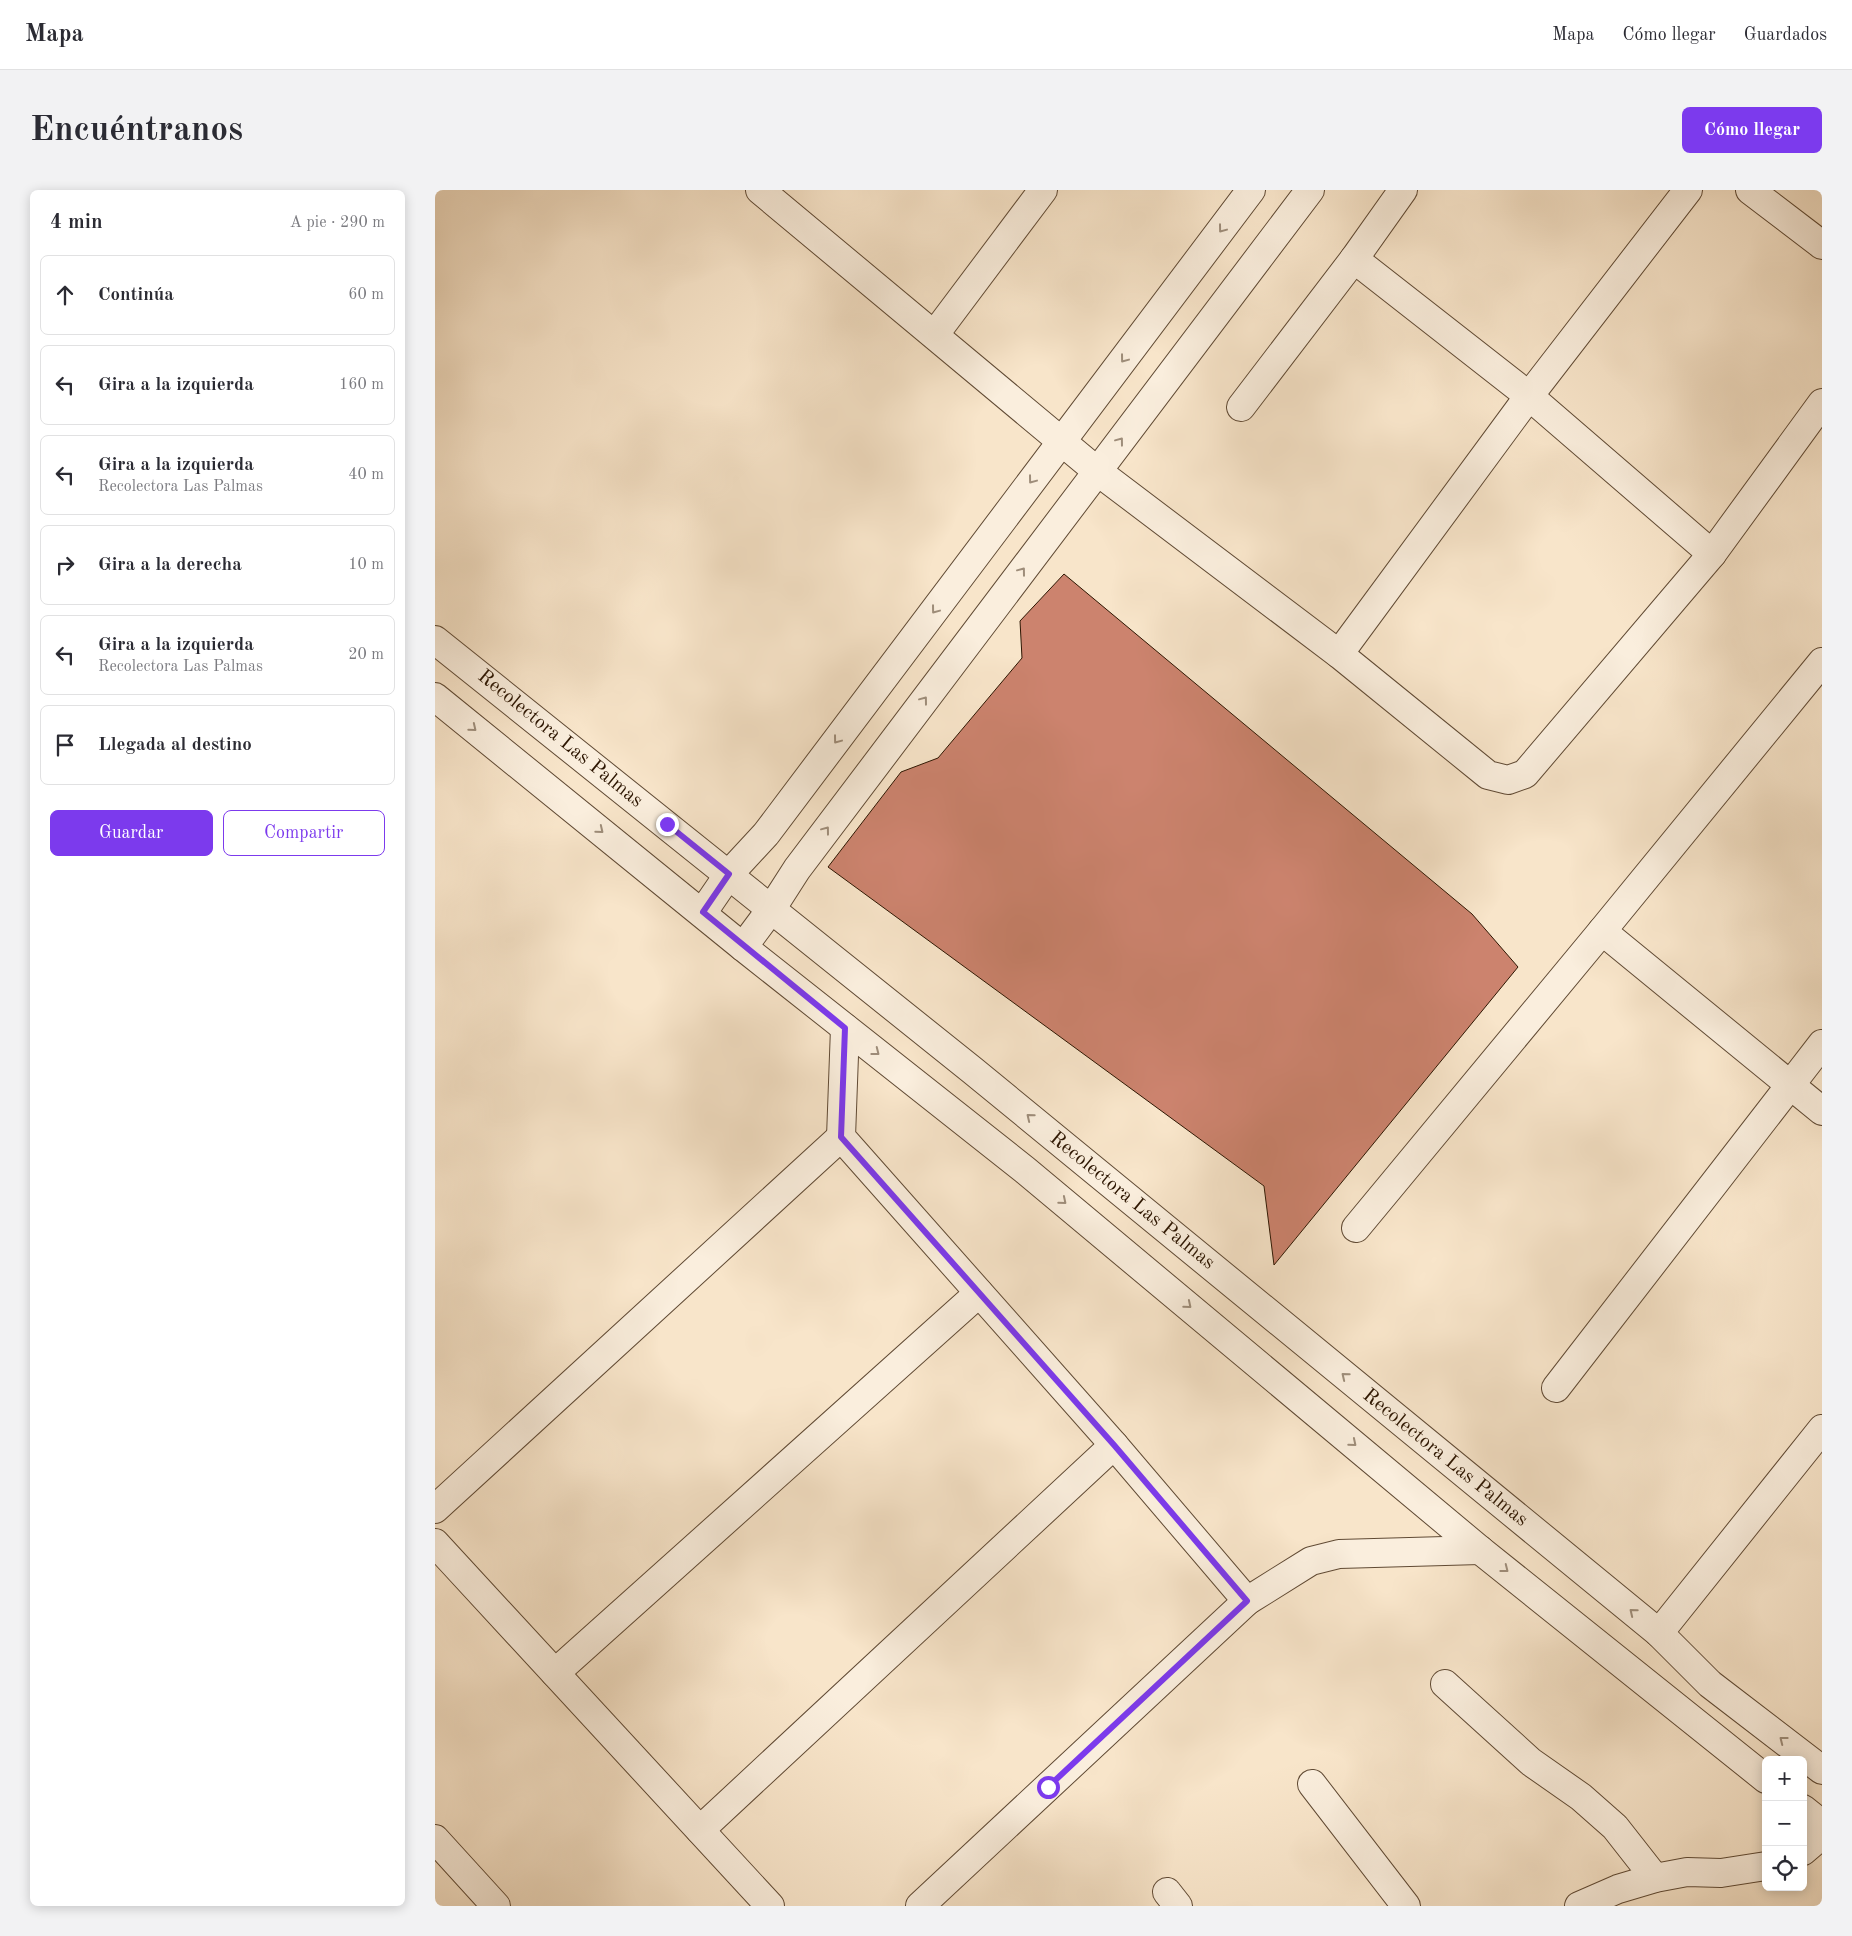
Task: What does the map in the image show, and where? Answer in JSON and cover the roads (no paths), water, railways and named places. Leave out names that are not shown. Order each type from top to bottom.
[{"type":"street","points":[[760,190],[1097,471],[1339,654],[1488,775],[1508,780],[1525,774],[1711,554],[1822,403]]},
{"type":"street","points":[[935,334],[1043,190]]},
{"type":"street","points":[[703,912],[729,874],[766,834],[1251,190]]},
{"type":"street","points":[[743,947],[772,908],[797,869],[1310,190]]},
{"type":"street","points":[[1241,406],[1354,259],[1403,190]]},
{"type":"street","points":[[1339,654],[1529,396],[1688,190]]},
{"type":"street","points":[[1750,190],[1822,246]]},
{"type":"street","points":[[1354,259],[1529,396],[1711,554]]},
{"type":"street","name":"Recolectora Las Palmas","points":[[435,640],[772,908],[1659,1633],[1711,1684],[1822,1770]]},
{"type":"street","points":[[1356,1228],[1822,662]]},
{"type":"street","points":[[435,697],[703,912],[743,947],[1025,1170],[1480,1550],[1762,1775]]},
{"type":"street","points":[[1602,931],[1822,1110]]},
{"type":"street","points":[[845,1028],[841,1137],[1114,1445],[1247,1601]]},
{"type":"street","points":[[1557,1388],[1789,1084],[1822,1044]]},
{"type":"street","points":[[435,1509],[841,1137]]},
{"type":"street","points":[[555,1673],[979,1293]]},
{"type":"street","points":[[1659,1633],[1822,1429]]},
{"type":"street","points":[[700,1830],[1114,1445]]},
{"type":"street","points":[[435,1543],[770,1906]]},
{"type":"street","points":[[920,1906],[1247,1601],[1311,1561],[1339,1554],[1480,1550]]},
{"type":"street","points":[[1445,1684],[1531,1762],[1581,1797],[1615,1827],[1655,1878]]},
{"type":"street","points":[[1312,1784],[1406,1906]]},
{"type":"street","points":[[1807,1812],[1822,1824]]},
{"type":"street","points":[[1807,1848],[1822,1835]]},
{"type":"street","points":[[435,1839],[496,1906]]},
{"type":"street","points":[[1579,1906],[1618,1889],[1655,1878],[1687,1872],[1721,1873],[1762,1867]]}]
